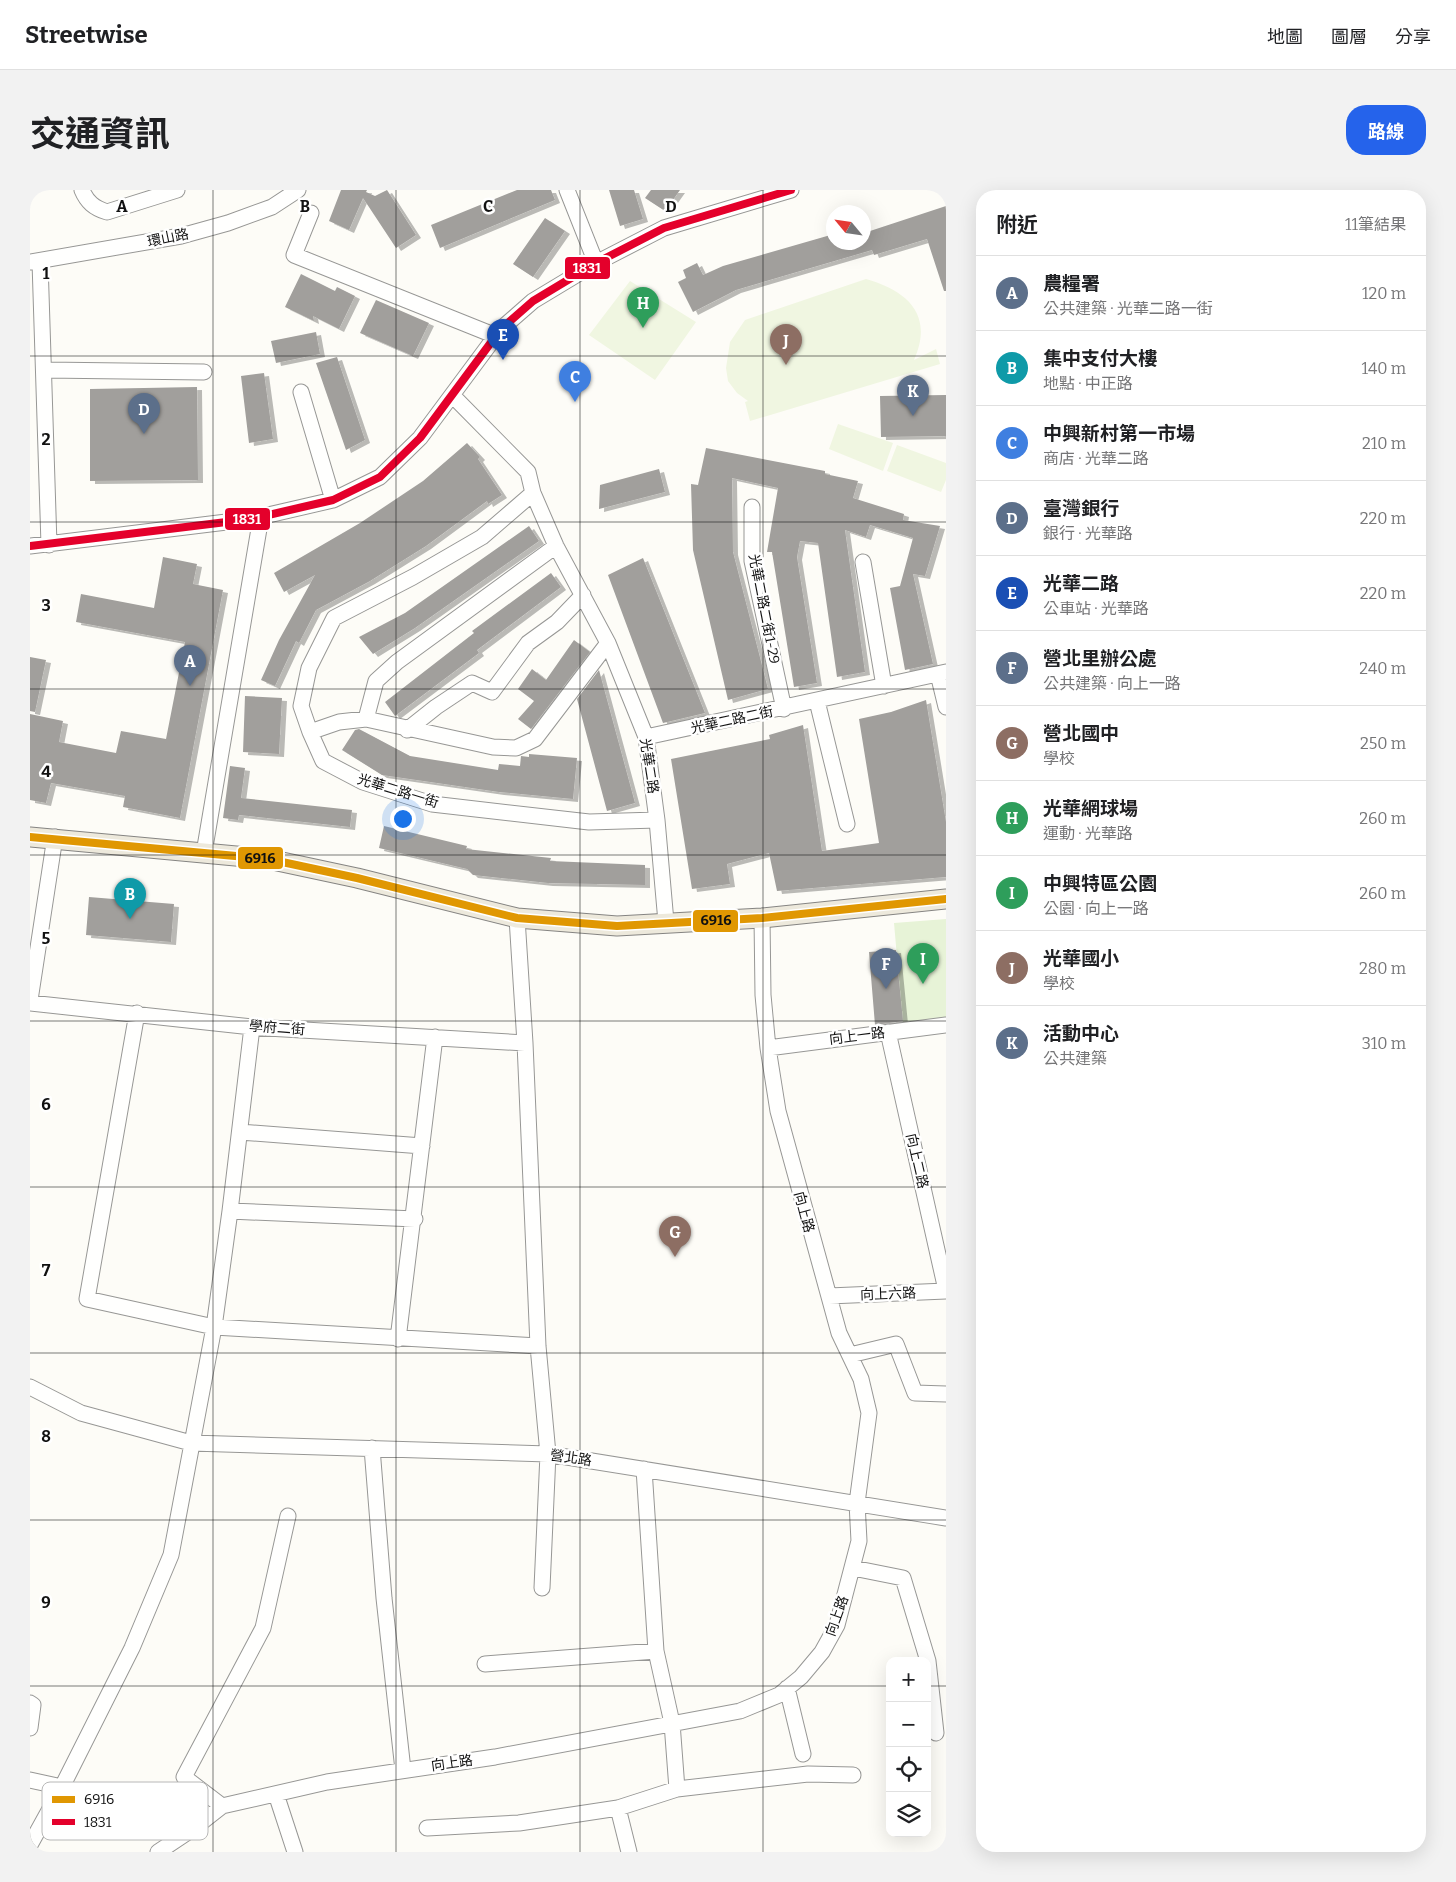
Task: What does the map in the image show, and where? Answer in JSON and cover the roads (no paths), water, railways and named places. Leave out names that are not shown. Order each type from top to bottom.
[{"type":"main road","points":[[30,836],[55,837],[277,861],[358,878],[517,918],[617,926],[762,918],[946,899]]},
{"type":"street","points":[[82,190],[86,199],[96,208],[106,212],[178,190]]},
{"type":"street","name":"環山路","points":[[35,262],[180,236],[218,226],[272,207],[298,190]]},
{"type":"street","points":[[567,190],[596,263]]},
{"type":"street","points":[[30,546],[261,517],[333,500],[380,477],[420,438],[496,336],[533,301],[596,263],[664,228],[791,190]]},
{"type":"street","points":[[311,214],[294,255],[496,336]]},
{"type":"street","points":[[35,262],[45,370],[49,545]]},
{"type":"street","points":[[45,370],[204,372]]},
{"type":"street","points":[[301,392],[333,500]]},
{"type":"street","name":"光華二路","points":[[452,395],[528,472],[533,493],[556,546],[608,643],[646,738],[657,820],[666,922]]},
{"type":"street","name":"光華二路一街","points":[[533,493],[482,537],[413,577],[334,618],[309,668],[301,706],[310,732],[323,761],[363,782],[432,804],[589,822],[657,820]]},
{"type":"street","name":"光華二路二街1-29","points":[[752,507],[752,561],[784,709]]},
{"type":"street","points":[[204,853],[261,517]]},
{"type":"street","points":[[366,719],[376,681],[383,674],[556,546]]},
{"type":"street","points":[[863,562],[884,686]]},
{"type":"street","points":[[407,730],[436,706],[472,683],[492,692],[528,643],[557,622],[583,595]]},
{"type":"street","points":[[310,732],[339,722],[366,719],[407,730],[493,747],[516,748],[535,739],[608,643]]},
{"type":"street","name":"光華二路二街","points":[[646,738],[942,673],[946,707]]},
{"type":"street","points":[[817,701],[847,824]]},
{"type":"street","points":[[30,1001],[55,837]]},
{"type":"street","points":[[517,918],[525,1043],[538,1346],[548,1454],[542,1588]]},
{"type":"street","name":"向上路","points":[[208,1817],[222,1806],[327,1782],[495,1757],[740,1711],[779,1695],[801,1677],[822,1652],[837,1625],[860,1541],[857,1503],[869,1414],[861,1379],[839,1333],[830,1296],[809,1230],[778,1111],[768,1048],[763,995],[762,918]]},
{"type":"street","name":"學府二街","points":[[30,1001],[252,1027],[525,1043]]},
{"type":"street","points":[[137,1013],[87,1299],[214,1327],[538,1346]]},
{"type":"street","name":"向上一路","points":[[768,1048],[946,1025]]},
{"type":"street","points":[[65,1782],[132,1648],[167,1564],[214,1327],[252,1027]]},
{"type":"street","name":"向上二路","points":[[888,1032],[946,1291]]},
{"type":"street","points":[[398,1339],[415,1219],[435,1037]]},
{"type":"street","points":[[240,1132],[422,1146]]},
{"type":"street","points":[[230,1211],[415,1219]]},
{"type":"street","name":"向上六路","points":[[830,1296],[946,1291]]},
{"type":"street","points":[[850,1355],[896,1344],[915,1393],[946,1394]]},
{"type":"street","name":"營北路","points":[[30,1387],[81,1412],[191,1443],[279,1448],[372,1448],[548,1454],[946,1518]]},
{"type":"street","points":[[372,1448],[384,1598],[403,1770]]},
{"type":"street","points":[[644,1469],[656,1651],[672,1723],[677,1789]]},
{"type":"street","points":[[191,1782],[184,1777],[263,1628],[288,1516]]},
{"type":"street","points":[[853,1568],[903,1578],[928,1661],[936,1733]]},
{"type":"street","points":[[485,1664],[656,1651]]},
{"type":"street","points":[[787,1688],[803,1754]]},
{"type":"street","points":[[30,1703],[33,1705],[30,1728]]},
{"type":"street","points":[[427,1828],[519,1823],[618,1808],[677,1789],[808,1774],[853,1775]]},
{"type":"street","points":[[276,1794],[295,1852]]},
{"type":"street","points":[[208,1795],[222,1806]]},
{"type":"street","points":[[618,1808],[630,1852]]},
{"type":"street","points":[[30,1845],[42,1823]]},
{"type":"street","name":"向上路","points":[[158,1852],[176,1840]]},
{"type":"place","name":"光華網球場","points":[[643,328]]},
{"type":"place","name":"光華二路","points":[[503,360]]},
{"type":"place","name":"光華國小","points":[[786,365]]},
{"type":"place","name":"中興新村第一市場","points":[[575,402]]},
{"type":"place","name":"活動中心","points":[[913,416]]},
{"type":"place","name":"臺灣銀行","points":[[144,434]]},
{"type":"place","name":"農糧署","points":[[190,686]]},
{"type":"place","name":"集中支付大樓","points":[[130,919]]},
{"type":"place","name":"中興特區公園","points":[[923,984]]},
{"type":"place","name":"營北里辦公處","points":[[886,989]]},
{"type":"place","name":"營北國中","points":[[675,1257]]}]
